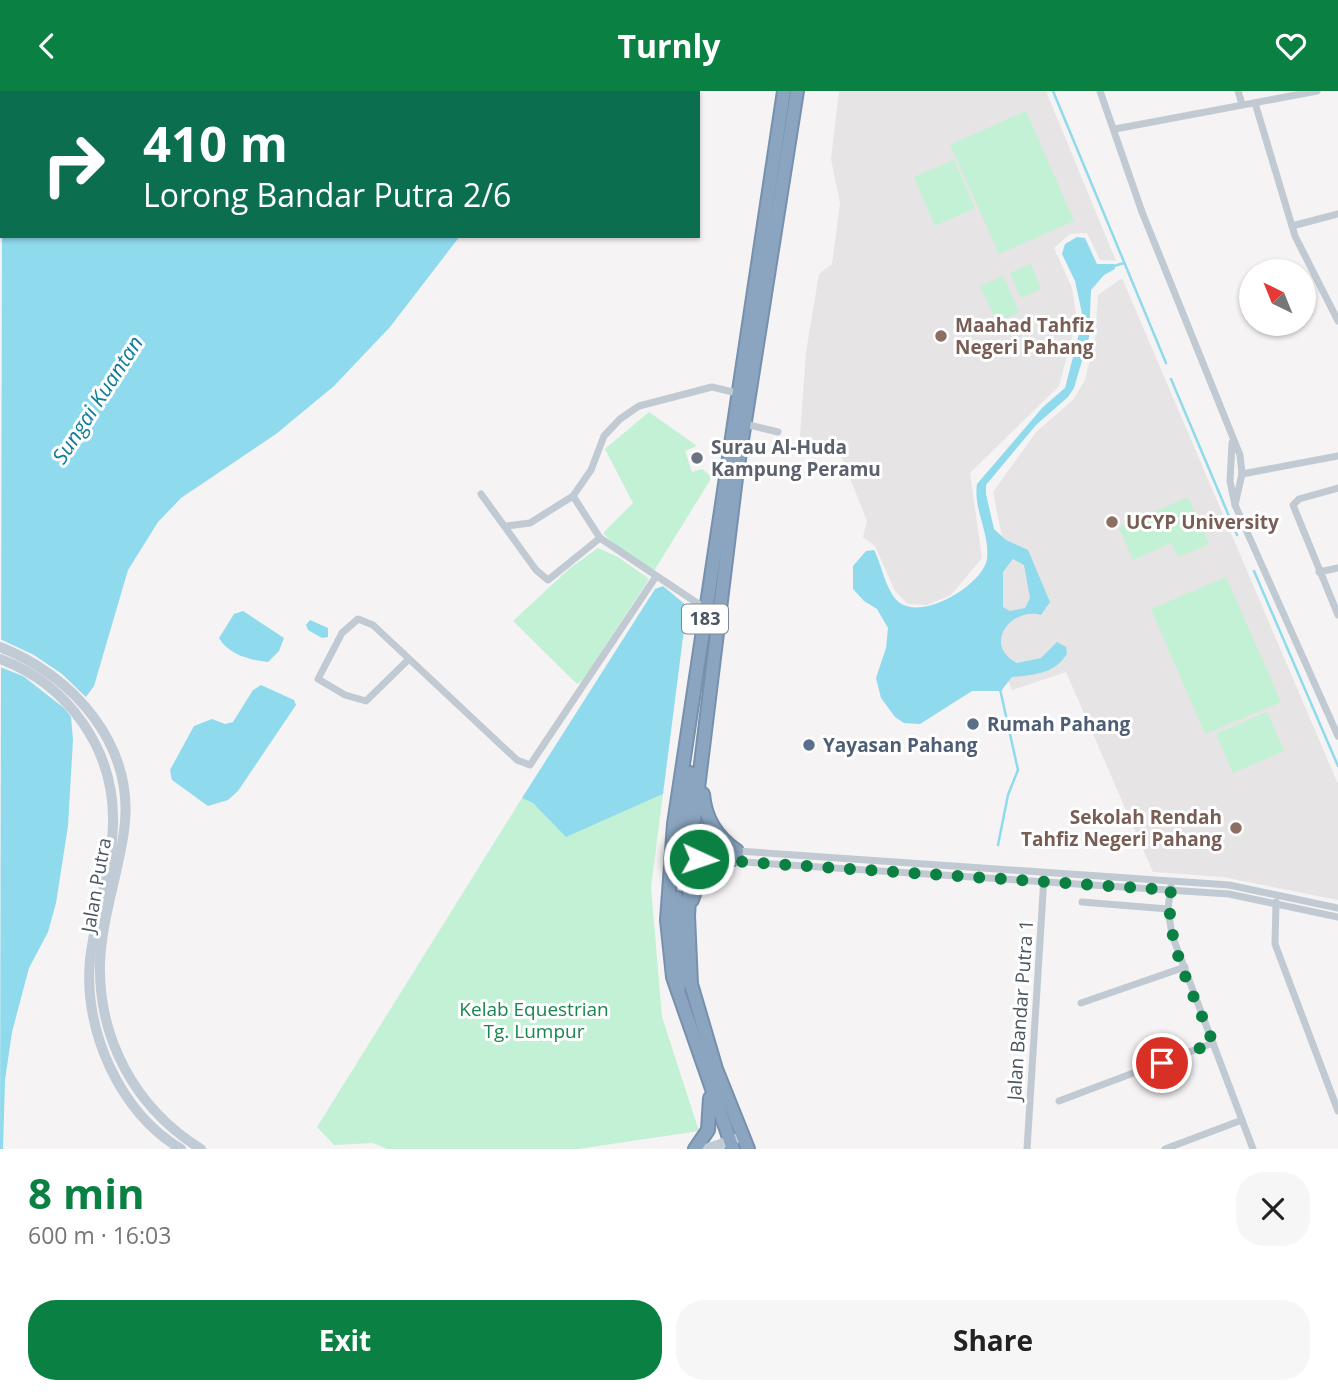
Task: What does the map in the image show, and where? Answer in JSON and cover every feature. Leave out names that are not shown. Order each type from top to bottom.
[{"type":"highway","name":"183","points":[[731,1145],[673,977],[667,920],[674,824],[784,91]]},
{"type":"highway","name":"183","points":[[746,1143],[716,1069],[691,985],[688,916],[701,766],[745,424],[797,91]]},
{"type":"highway","points":[[678,991],[682,977],[676,920],[678,869],[692,853],[682,839],[693,743],[688,730]]},
{"type":"highway","points":[[688,916],[701,879],[715,866],[734,856],[710,823],[705,809],[701,766]]},
{"type":"highway","points":[[695,1149],[702,1142],[711,1115],[708,1077]]},
{"type":"main road","name":"Jalan Putra","points":[[0,647],[38,666],[78,696],[107,738],[118,763],[125,828],[100,959],[101,997],[123,1069],[135,1089],[178,1135],[201,1149]]},
{"type":"main road","name":"Jalan Putra","points":[[0,659],[34,677],[71,707],[91,735],[105,763],[112,797],[113,826],[90,962],[90,994],[99,1038],[115,1077],[141,1115],[181,1149]]},
{"type":"main road","points":[[706,1149],[746,1143]]},
{"type":"street","points":[[1100,91],[1142,212],[1240,455],[1242,474],[1235,505]]},
{"type":"street","points":[[1238,91],[1242,104]]},
{"type":"street","points":[[1115,129],[1317,91]]},
{"type":"street","points":[[1255,103],[1292,226],[1338,321]]},
{"type":"street","points":[[1292,226],[1338,214]]},
{"type":"street","points":[[507,526],[530,523],[573,496],[591,470],[604,436],[632,410],[702,389],[718,388],[737,393]]},
{"type":"street","points":[[745,424],[778,432]]},
{"type":"street","points":[[1232,439],[1230,481],[1235,505],[1338,736]]},
{"type":"street","points":[[1242,474],[1338,456]]},
{"type":"street","points":[[1338,488],[1299,499],[1293,505],[1338,615]]},
{"type":"street","points":[[481,493],[536,570],[548,580],[600,538]]},
{"type":"street","points":[[573,496],[600,538],[655,578],[706,610]]},
{"type":"street","points":[[1319,572],[1338,568]]},
{"type":"street","points":[[409,659],[366,701],[345,695],[318,678],[342,633],[358,619],[373,625],[517,760],[530,765],[655,578]]},
{"type":"street","points":[[692,853],[699,849],[734,856],[1171,886],[1229,894],[1338,917]]},
{"type":"street","name":"Jalan Bandar Putra 1","points":[[1027,1149],[1044,878]]},
{"type":"street","points":[[1171,886],[1229,885],[1338,908]]},
{"type":"street","points":[[1171,886],[1168,909],[1172,935],[1253,1149]]},
{"type":"street","points":[[1278,895],[1275,944],[1338,1111]]},
{"type":"street","points":[[1082,902],[1168,909]]},
{"type":"street","points":[[1081,1003],[1185,967]]},
{"type":"street","points":[[1059,1101],[1213,1043]]},
{"type":"street","points":[[1330,1089],[1338,1086]]},
{"type":"street","points":[[1165,1149],[1242,1119]]},
{"type":"shaded area","name":"Maahad Tahfiz Negeri Pahang","points":[[839,91],[1046,91],[1116,261],[1100,260],[1087,233],[1070,234],[1054,248],[1072,288],[1077,319],[1059,386],[970,473],[982,558],[951,595],[927,605],[908,604],[895,591],[875,546],[863,537],[867,521],[835,440],[799,451],[806,352],[819,274],[832,264],[840,203],[831,159]]},
{"type":"shaded area","name":"UCYP University","points":[[1122,278],[1338,784],[1338,900],[1223,877],[1153,872],[1066,672],[1012,690],[991,634],[1005,552],[993,492],[1037,431],[1073,400],[1085,380],[1095,338],[1098,295]]},
{"type":"green space","points":[[1026,111],[1074,221],[999,254],[950,145]]},
{"type":"green space","points":[[954,160],[975,208],[935,226],[914,177]]},
{"type":"green space","points":[[1031,264],[1041,289],[1021,298],[1010,273]]},
{"type":"green space","points":[[1003,276],[1019,312],[997,322],[980,286]]},
{"type":"green space","points":[[649,412],[697,446],[685,451],[692,472],[702,469],[712,477],[654,571],[615,545],[603,533],[633,503],[605,449]]},
{"type":"green space","points":[[1188,497],[1209,544],[1178,557],[1171,543],[1133,560],[1119,527]]},
{"type":"green space","points":[[598,548],[618,557],[649,579],[583,680],[577,684],[513,621],[569,569]]},
{"type":"green space","points":[[1226,577],[1281,702],[1205,734],[1151,609]]},
{"type":"green space","points":[[1267,712],[1284,751],[1233,773],[1216,734]]},
{"type":"green space","name":"Kelab Equestrian Tg. Lumpur","points":[[663,794],[651,887],[662,1017],[699,1131],[578,1149],[387,1149],[373,1143],[334,1145],[317,1127],[522,798],[533,803],[566,836]]},
{"type":"water","points":[[1077,237],[1085,238],[1097,264],[1114,264],[1115,269],[1104,275],[1091,290],[1089,337],[1074,388],[1068,397],[1036,425],[986,485],[986,494],[994,529],[1006,540],[1028,550],[1050,602],[1041,615],[1020,616],[1012,621],[1001,637],[1002,646],[1007,655],[1017,663],[1041,658],[1057,642],[1066,647],[1067,654],[1050,670],[1012,677],[1001,691],[972,691],[920,724],[904,723],[895,717],[881,698],[876,678],[886,648],[888,628],[877,609],[864,601],[853,589],[853,566],[866,551],[874,550],[891,593],[900,603],[911,607],[924,607],[951,597],[975,579],[983,569],[987,549],[977,503],[977,484],[1043,407],[1065,388],[1083,318],[1075,281],[1062,254],[1065,244]],"holes":[[[1013,559],[1024,565],[1030,598],[1025,608],[1010,611],[1003,607],[1003,572]]]},
{"type":"water","name":"Sungai Kuantan","points":[[2,238],[458,238],[390,327],[334,386],[276,434],[181,498],[158,522],[128,570],[94,686],[71,717],[73,740],[68,826],[56,903],[48,932],[29,968],[12,1032],[5,1080],[3,1149],[0,1149]]},
{"type":"water","points":[[663,586],[687,606],[663,794],[566,837],[533,803],[522,798],[655,589]]},
{"type":"water","points":[[243,611],[284,638],[279,651],[268,662],[234,653],[219,638],[234,614]]},
{"type":"water","points":[[310,620],[328,628],[328,637],[322,638],[308,630],[306,625]]},
{"type":"water","points":[[261,685],[294,700],[296,705],[238,791],[228,800],[208,806],[172,780],[170,770],[194,726],[212,719],[225,724],[233,722],[253,690]]},
{"type":"pier","points":[[0,639],[34,655],[62,674],[89,700],[77,713],[76,723],[64,708],[23,676],[0,667]]},
{"type":"waterway","points":[[1053,91],[1166,363]]},
{"type":"waterway","points":[[1114,266],[1124,263]]},
{"type":"waterway","points":[[1171,379],[1237,535]]},
{"type":"waterway","points":[[1254,571],[1338,766]]},
{"type":"waterway","points":[[998,845],[1008,795],[1018,770],[1000,689]]},
{"type":"place","name":"Maahad Tahfiz Negeri Pahang","points":[[941,336]]},
{"type":"place","name":"Surau Al-Huda Kampung Peramu","points":[[697,458]]},
{"type":"place","name":"UCYP University","points":[[1112,522]]},
{"type":"place","name":"Rumah Pahang","points":[[973,724]]},
{"type":"place","name":"Yayasan Pahang","points":[[809,745]]},
{"type":"place","name":"Sekolah Rendah Tahfiz Negeri Pahang","points":[[1236,828]]},
{"type":"route","points":[[699,859],[1171,890],[1168,909],[1172,935],[1213,1043],[1162,1063]]}]
